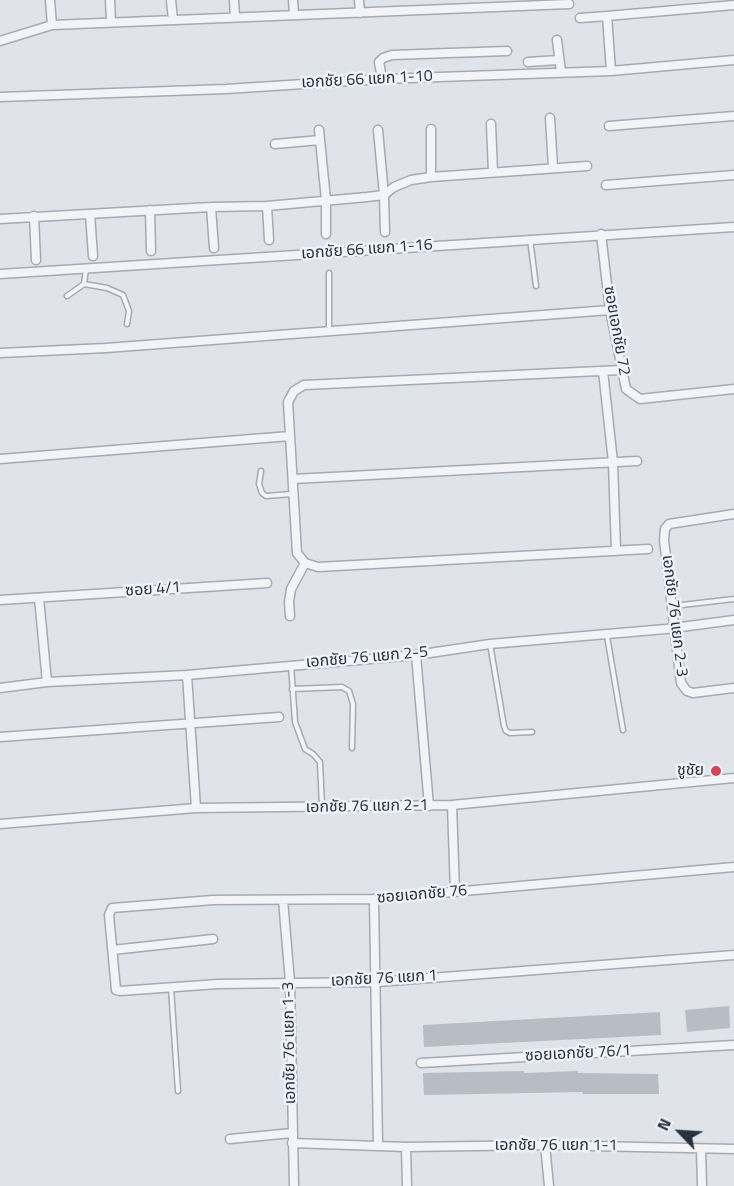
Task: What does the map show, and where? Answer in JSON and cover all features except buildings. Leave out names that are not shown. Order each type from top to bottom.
[{"type":"street","points":[[50,0],[52,25]]},
{"type":"street","points":[[110,0],[111,22]]},
{"type":"street","points":[[171,0],[173,20]]},
{"type":"street","points":[[234,0],[236,17]]},
{"type":"street","points":[[292,0],[294,15]]},
{"type":"street","points":[[359,0],[360,13]]},
{"type":"street","points":[[0,41],[52,25],[569,4]]},
{"type":"street","points":[[580,18],[734,5]]},
{"type":"street","points":[[607,16],[611,71]]},
{"type":"street","points":[[557,40],[561,72]]},
{"type":"street","points":[[382,79],[380,62],[383,58],[392,55],[507,51]]},
{"type":"street","points":[[528,62],[560,60]]},
{"type":"street","name":"เอกชัย 66 แยก 1-10","points":[[0,97],[611,71],[734,60]]},
{"type":"street","points":[[609,126],[734,116]]},
{"type":"street","points":[[550,118],[553,168]]},
{"type":"street","points":[[491,124],[493,172]]},
{"type":"street","points":[[431,129],[431,177]]},
{"type":"street","points":[[320,130],[326,200],[326,234]]},
{"type":"street","points":[[378,130],[385,232]]},
{"type":"street","points":[[275,144],[320,140]]},
{"type":"street","points":[[0,219],[267,206],[384,195],[394,187],[411,180],[431,177],[586,166]]},
{"type":"street","points":[[606,185],[734,175]]},
{"type":"street","points":[[267,206],[269,240]]},
{"type":"street","points":[[211,207],[214,248]]},
{"type":"street","points":[[150,210],[150,251]]},
{"type":"street","points":[[90,214],[93,256]]},
{"type":"street","points":[[34,216],[36,260]]},
{"type":"street","name":"เอกชัย 66 แยก 1-16","points":[[0,273],[734,227]]},
{"type":"street","name":"ซอยเอกชัย 72","points":[[602,234],[610,310],[626,389],[640,399],[734,389]]},
{"type":"street","points":[[0,352],[106,348],[610,310]]},
{"type":"street","points":[[621,370],[304,385],[294,391],[288,402],[297,553],[305,563],[318,567],[648,549]]},
{"type":"street","points":[[603,371],[613,462],[616,551]]},
{"type":"street","points":[[0,459],[290,436]]},
{"type":"street","points":[[293,479],[637,461]]},
{"type":"street","name":"เอกชัย 76 แยก 2-3","points":[[734,514],[677,521],[669,524],[665,529],[664,540],[681,683],[687,692],[693,693],[734,688]]},
{"type":"street","points":[[290,616],[291,589],[305,563]]},
{"type":"street","name":"ซอย 4/1","points":[[0,600],[267,583]]},
{"type":"street","points":[[39,598],[47,682]]},
{"type":"street","name":"เอกชัย 76 แยก 2-5","points":[[0,688],[47,682],[187,675],[416,655],[490,644],[675,628],[734,620]]},
{"type":"street","points":[[416,655],[429,806]]},
{"type":"street","points":[[187,675],[192,722],[196,808]]},
{"type":"street","points":[[0,737],[279,717]]},
{"type":"street","name":"เอกชัย 76 แยก 2-1","points":[[0,824],[196,808],[452,806],[734,778]]},
{"type":"street","points":[[452,806],[455,892]]},
{"type":"street","name":"ซอยเอกชัย 76","points":[[110,909],[213,900],[374,899],[734,867]]},
{"type":"street","points":[[374,899],[378,1144]]},
{"type":"street","name":"เอกชัย 76 แยก 1-3","points":[[283,900],[290,982],[294,1186]]},
{"type":"street","name":"เอกชัย 76 แยก 1","points":[[110,909],[117,991],[219,984],[377,982],[734,955]]},
{"type":"street","points":[[113,950],[213,939]]},
{"type":"street","name":"ซอยเอกชัย 76/1","points":[[421,1063],[734,1045]]},
{"type":"street","name":"เอกชัย 76 แยก 1-1","points":[[230,1139],[292,1138],[406,1147],[545,1145],[734,1149]]},
{"type":"street","points":[[545,1145],[549,1186]]},
{"type":"street","points":[[406,1147],[407,1186]]},
{"type":"street","points":[[701,1149],[702,1186]]},
{"type":"lane","points":[[530,240],[536,286]]},
{"type":"lane","points":[[84,284],[86,268]]},
{"type":"lane","points":[[328,273],[329,332]]},
{"type":"lane","points":[[67,296],[84,284],[107,288],[123,296],[129,311],[127,324]]},
{"type":"lane","points":[[261,471],[259,484],[262,493],[266,496],[294,494]]},
{"type":"lane","points":[[673,606],[734,599]]},
{"type":"lane","points":[[607,634],[623,730]]},
{"type":"lane","points":[[490,644],[506,731],[510,733],[532,732]]},
{"type":"lane","points":[[291,665],[295,722],[304,749],[320,762],[322,807]]},
{"type":"lane","points":[[292,689],[342,687],[349,691],[353,704],[352,748]]},
{"type":"lane","points":[[171,987],[178,1091]]},
{"type":"place","name":"ชูชัย","points":[[716,771]]}]
